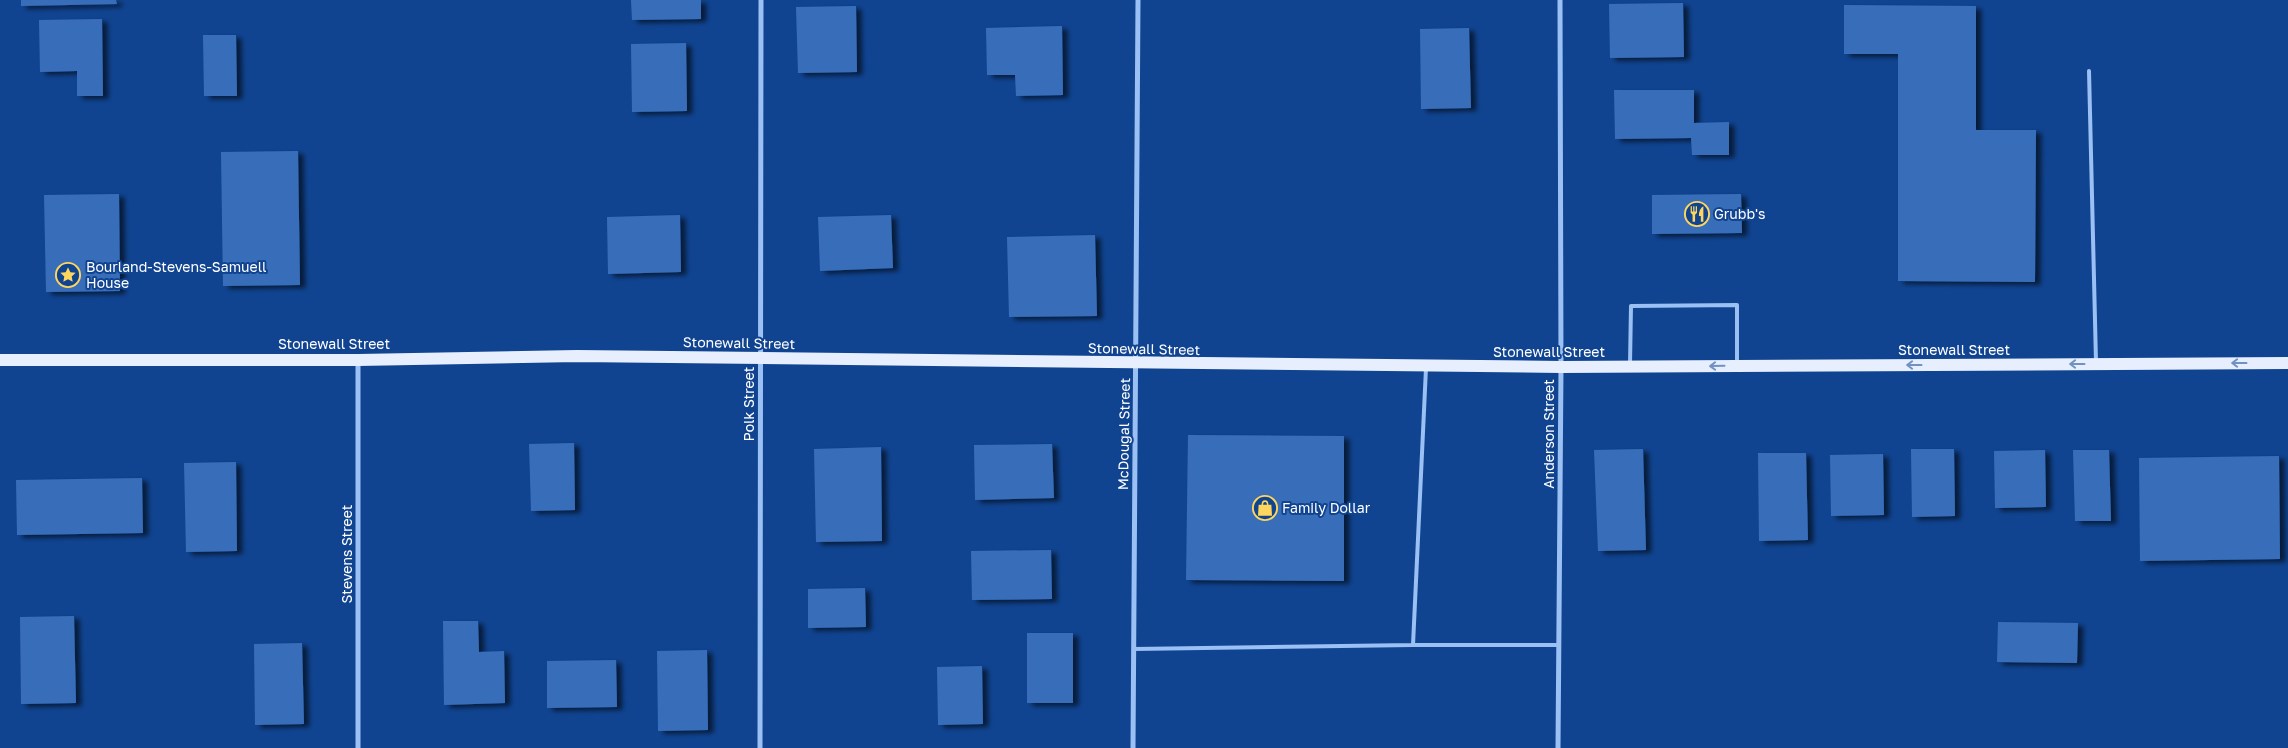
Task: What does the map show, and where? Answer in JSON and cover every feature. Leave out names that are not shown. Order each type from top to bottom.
[{"type":"main road","name":"Stonewall Street","points":[[0,360],[358,360],[577,356],[1136,364],[1561,367],[2288,363]]},
{"type":"street","name":"Polk Street","points":[[760,748],[761,0]]},
{"type":"street","name":"McDougal Street","points":[[1133,748],[1138,0]]},
{"type":"street","name":"Anderson Street","points":[[1558,748],[1561,367],[1560,0]]},
{"type":"street","name":"Stevens Street","points":[[358,360],[358,748]]},
{"type":"lane","points":[[2089,71],[2096,364]]},
{"type":"lane","points":[[1630,367],[1631,306],[1737,304],[1737,366]]},
{"type":"lane","points":[[1413,645],[1426,366]]},
{"type":"lane","points":[[1134,650],[1413,645],[1558,645]]},
{"type":"building","points":[[21,0],[116,0],[117,4],[21,6]]},
{"type":"building","points":[[631,0],[701,0],[701,19],[632,20]]},
{"type":"building","points":[[1683,3],[1684,57],[1610,58],[1609,4]]},
{"type":"building","points":[[1844,5],[1976,6],[1976,130],[2036,130],[2035,282],[1898,281],[1898,54],[1844,54]]},
{"type":"building","points":[[856,6],[857,72],[798,73],[796,7]]},
{"type":"building","points":[[102,19],[103,96],[77,96],[77,71],[40,72],[39,20]]},
{"type":"building","points":[[1062,26],[1063,95],[1016,96],[1015,75],[987,75],[986,28]]},
{"type":"building","points":[[1469,28],[1471,108],[1421,109],[1420,29]]},
{"type":"building","points":[[203,35],[236,35],[237,96],[204,96]]},
{"type":"building","points":[[686,43],[687,111],[632,112],[631,44]]},
{"type":"building","points":[[1614,90],[1694,90],[1694,123],[1729,122],[1729,155],[1692,155],[1691,138],[1615,139]]},
{"type":"building","points":[[298,151],[300,285],[223,286],[221,152]]},
{"type":"building","points":[[119,194],[120,291],[46,292],[44,195]]},
{"type":"building","name":"Grubb's","points":[[1741,194],[1742,233],[1652,234],[1652,195]]},
{"type":"building","points":[[680,215],[681,272],[608,274],[607,217]]},
{"type":"building","points":[[891,215],[893,268],[820,271],[818,217]]},
{"type":"building","points":[[1095,235],[1097,316],[1009,317],[1007,237]]},
{"type":"building","name":"Family Dollar","points":[[1188,435],[1344,436],[1344,581],[1186,580]]},
{"type":"building","points":[[574,443],[575,510],[531,511],[529,444]]},
{"type":"building","points":[[1052,444],[1054,498],[975,500],[974,445]]},
{"type":"building","points":[[881,447],[882,541],[816,542],[814,449]]},
{"type":"building","points":[[1643,449],[1646,550],[1598,551],[1594,450]]},
{"type":"building","points":[[1911,449],[1954,449],[1955,516],[1912,517]]},
{"type":"building","points":[[2045,450],[2046,507],[1995,508],[1994,451]]},
{"type":"building","points":[[2073,450],[2109,450],[2111,521],[2075,521]]},
{"type":"building","points":[[1758,453],[1806,453],[1808,540],[1759,541]]},
{"type":"building","points":[[1883,454],[1884,515],[1831,516],[1830,455]]},
{"type":"building","points":[[2279,456],[2280,559],[2140,561],[2139,458]]},
{"type":"building","points":[[236,462],[237,551],[186,552],[184,463]]},
{"type":"building","points":[[142,478],[143,533],[17,535],[16,480]]},
{"type":"building","points":[[1051,550],[1052,599],[972,600],[971,551]]},
{"type":"building","points":[[865,588],[866,627],[808,628],[808,589]]},
{"type":"building","points":[[74,616],[76,703],[21,704],[20,617]]},
{"type":"building","points":[[443,621],[478,621],[479,652],[504,651],[505,703],[444,705]]},
{"type":"building","points":[[1998,622],[2078,623],[2077,663],[1997,662]]},
{"type":"building","points":[[1027,633],[1073,633],[1073,703],[1027,703]]},
{"type":"building","points":[[302,643],[304,724],[255,725],[254,644]]},
{"type":"building","points":[[707,650],[708,730],[658,731],[657,651]]},
{"type":"building","points":[[616,660],[617,707],[547,708],[547,661]]},
{"type":"building","points":[[982,666],[983,724],[938,725],[937,667]]},
{"type":"place","name":"Grubb's","points":[[1697,214]]},
{"type":"place","name":"Bourland-Stevens-Samuell House","points":[[68,275]]},
{"type":"place","name":"Family Dollar","points":[[1265,508]]}]
